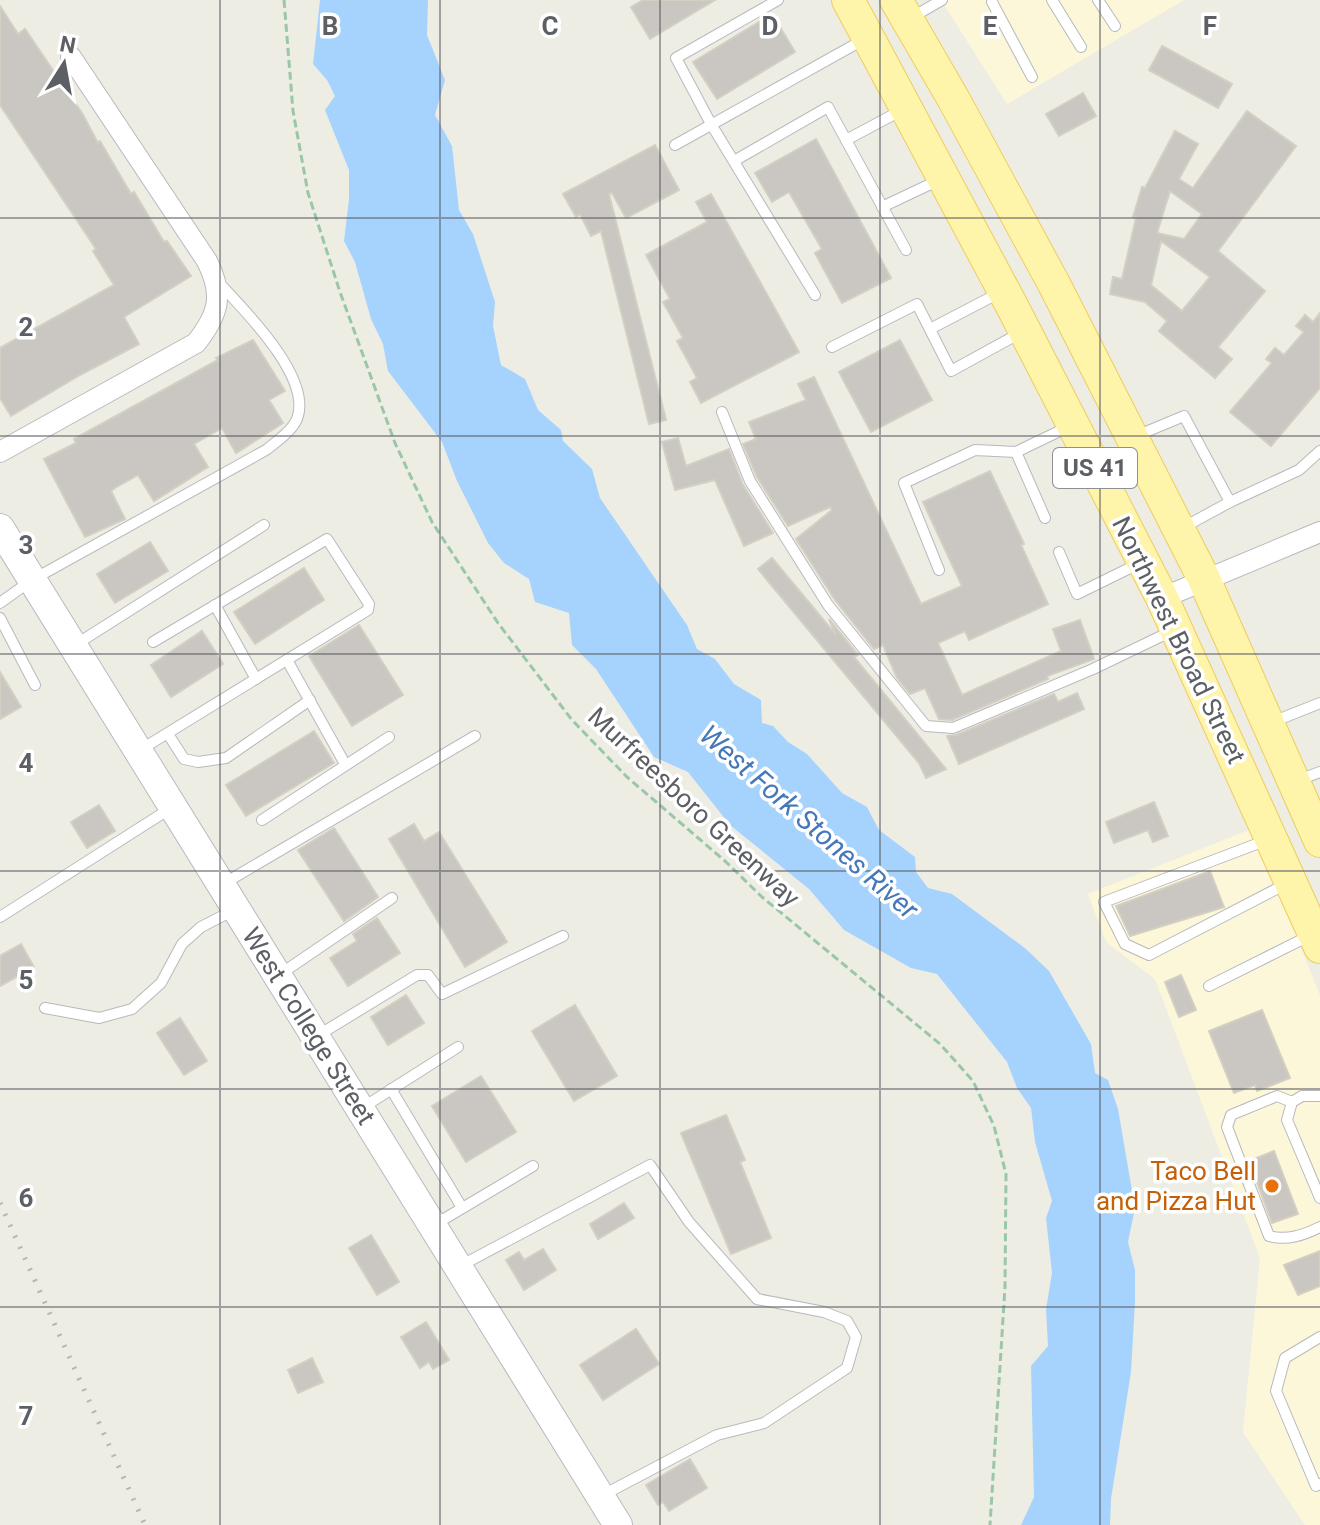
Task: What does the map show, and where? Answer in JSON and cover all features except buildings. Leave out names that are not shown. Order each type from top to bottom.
[{"type":"main road","name":"Northwest Broad Street","points":[[848,0],[1014,310],[1162,598],[1317,940]]},
{"type":"main road","name":"Northwest Broad Street","points":[[902,10],[1054,284],[1204,579],[1269,724],[1307,777],[1320,841]]},
{"type":"main road","points":[[1014,310],[1054,284]]},
{"type":"main road","points":[[1073,424],[1114,403]]},
{"type":"street","points":[[0,452],[196,343],[212,323],[217,303],[217,281],[207,261],[71,57]]},
{"type":"street","name":"West College Street","points":[[0,528],[618,1525]]},
{"type":"street","points":[[1162,598],[1320,532]]},
{"type":"lane","points":[[778,0],[676,58],[815,295]]},
{"type":"lane","points":[[902,10],[942,0]]},
{"type":"lane","points":[[1052,0],[1081,47]]},
{"type":"lane","points":[[1098,0],[1115,26]]},
{"type":"lane","points":[[992,1],[1032,77]]},
{"type":"lane","points":[[675,145],[709,119],[868,37]]},
{"type":"lane","points":[[734,161],[828,107],[906,250]]},
{"type":"lane","points":[[846,140],[907,107]]},
{"type":"lane","points":[[882,207],[944,178]]},
{"type":"lane","points":[[0,603],[32,580],[266,450],[296,421],[300,397],[269,337],[217,281]]},
{"type":"lane","points":[[832,347],[917,304],[951,371],[1014,310]]},
{"type":"lane","points":[[930,329],[1014,310]]},
{"type":"lane","points":[[722,412],[750,481],[828,605],[926,726],[953,728],[1093,669],[1177,629]]},
{"type":"lane","points":[[1132,437],[1184,416],[1230,502]]},
{"type":"lane","points":[[939,570],[904,483],[975,450],[1016,452],[1073,424]]},
{"type":"lane","points":[[1179,530],[1299,470],[1320,451]]},
{"type":"lane","points":[[1016,452],[1045,518]]},
{"type":"lane","points":[[73,647],[264,525]]},
{"type":"lane","points":[[138,751],[369,608],[331,541],[323,541],[153,642]]},
{"type":"lane","points":[[1059,552],[1077,594],[1143,561]]},
{"type":"lane","points":[[215,605],[256,679]]},
{"type":"lane","points":[[0,618],[35,685]]},
{"type":"lane","points":[[287,660],[345,764]]},
{"type":"lane","points":[[168,734],[184,759],[198,762],[226,758],[310,700]]},
{"type":"lane","points":[[1269,724],[1320,703]]},
{"type":"lane","points":[[45,1008],[99,1018],[132,1009],[161,983],[182,944],[228,897],[475,736]]},
{"type":"lane","points":[[262,820],[389,737]]},
{"type":"lane","points":[[0,917],[173,807]]},
{"type":"lane","points":[[1272,838],[1104,902],[1125,944],[1149,955],[1292,881]]},
{"type":"lane","points":[[278,977],[392,898]]},
{"type":"lane","points":[[315,1037],[417,975],[428,975],[442,994],[563,936]]},
{"type":"lane","points":[[1209,986],[1317,940]]},
{"type":"lane","points":[[360,1109],[458,1047]]},
{"type":"lane","points":[[391,1089],[461,1206]]},
{"type":"lane","points":[[1292,1102],[1277,1096],[1255,1104],[1231,1115],[1227,1127],[1269,1236],[1280,1239],[1304,1235],[1320,1227]]},
{"type":"lane","points":[[1320,1096],[1302,1096],[1292,1102],[1287,1120],[1320,1198]]},
{"type":"lane","points":[[458,1267],[650,1165],[689,1222],[757,1299],[824,1312],[847,1321],[856,1337],[847,1368],[764,1423],[717,1435],[600,1496]]},
{"type":"lane","points":[[432,1226],[533,1166]]},
{"type":"lane","points":[[1320,1337],[1285,1358],[1276,1391],[1316,1486],[1320,1484]]},
{"type":"path","name":"Murfreesboro Greenway","points":[[284,0],[293,111],[308,193],[395,443],[432,522],[498,623],[572,720],[627,777],[762,897],[940,1044],[973,1081],[994,1126],[1006,1174],[1005,1287],[990,1525]]},
{"type":"shaded area","points":[[941,0],[1184,0],[1007,104]]},
{"type":"shaded area","points":[[1254,828],[1320,996],[1320,1525],[1305,1525],[1243,1432],[1260,1258],[1155,979],[1106,942],[1088,894]]},
{"type":"water","name":"West Fork Stones River","points":[[320,0],[428,0],[427,35],[445,80],[435,115],[452,146],[459,210],[473,234],[495,302],[493,326],[501,365],[525,379],[538,410],[561,430],[563,441],[592,469],[600,498],[687,625],[697,649],[715,659],[734,684],[761,700],[762,723],[773,726],[788,742],[807,754],[842,793],[867,807],[879,830],[915,857],[916,872],[928,888],[952,894],[1026,949],[1049,971],[1091,1044],[1095,1073],[1108,1080],[1118,1109],[1135,1208],[1128,1242],[1135,1270],[1131,1372],[1111,1499],[1110,1525],[1021,1525],[1034,1497],[1031,1366],[1048,1346],[1046,1309],[1052,1273],[1046,1218],[1052,1201],[1035,1142],[1031,1108],[1017,1088],[1007,1062],[937,974],[911,968],[844,930],[809,889],[730,825],[688,772],[654,757],[596,669],[572,645],[569,613],[535,602],[529,579],[504,563],[488,543],[457,481],[442,442],[388,371],[383,344],[371,319],[355,262],[344,241],[349,170],[325,110],[335,96],[327,80],[313,64]]},
{"type":"railway","points":[[0,1203],[145,1525]]},
{"type":"place","name":"Taco Bell and Pizza Hut","points":[[1272,1186]]}]
